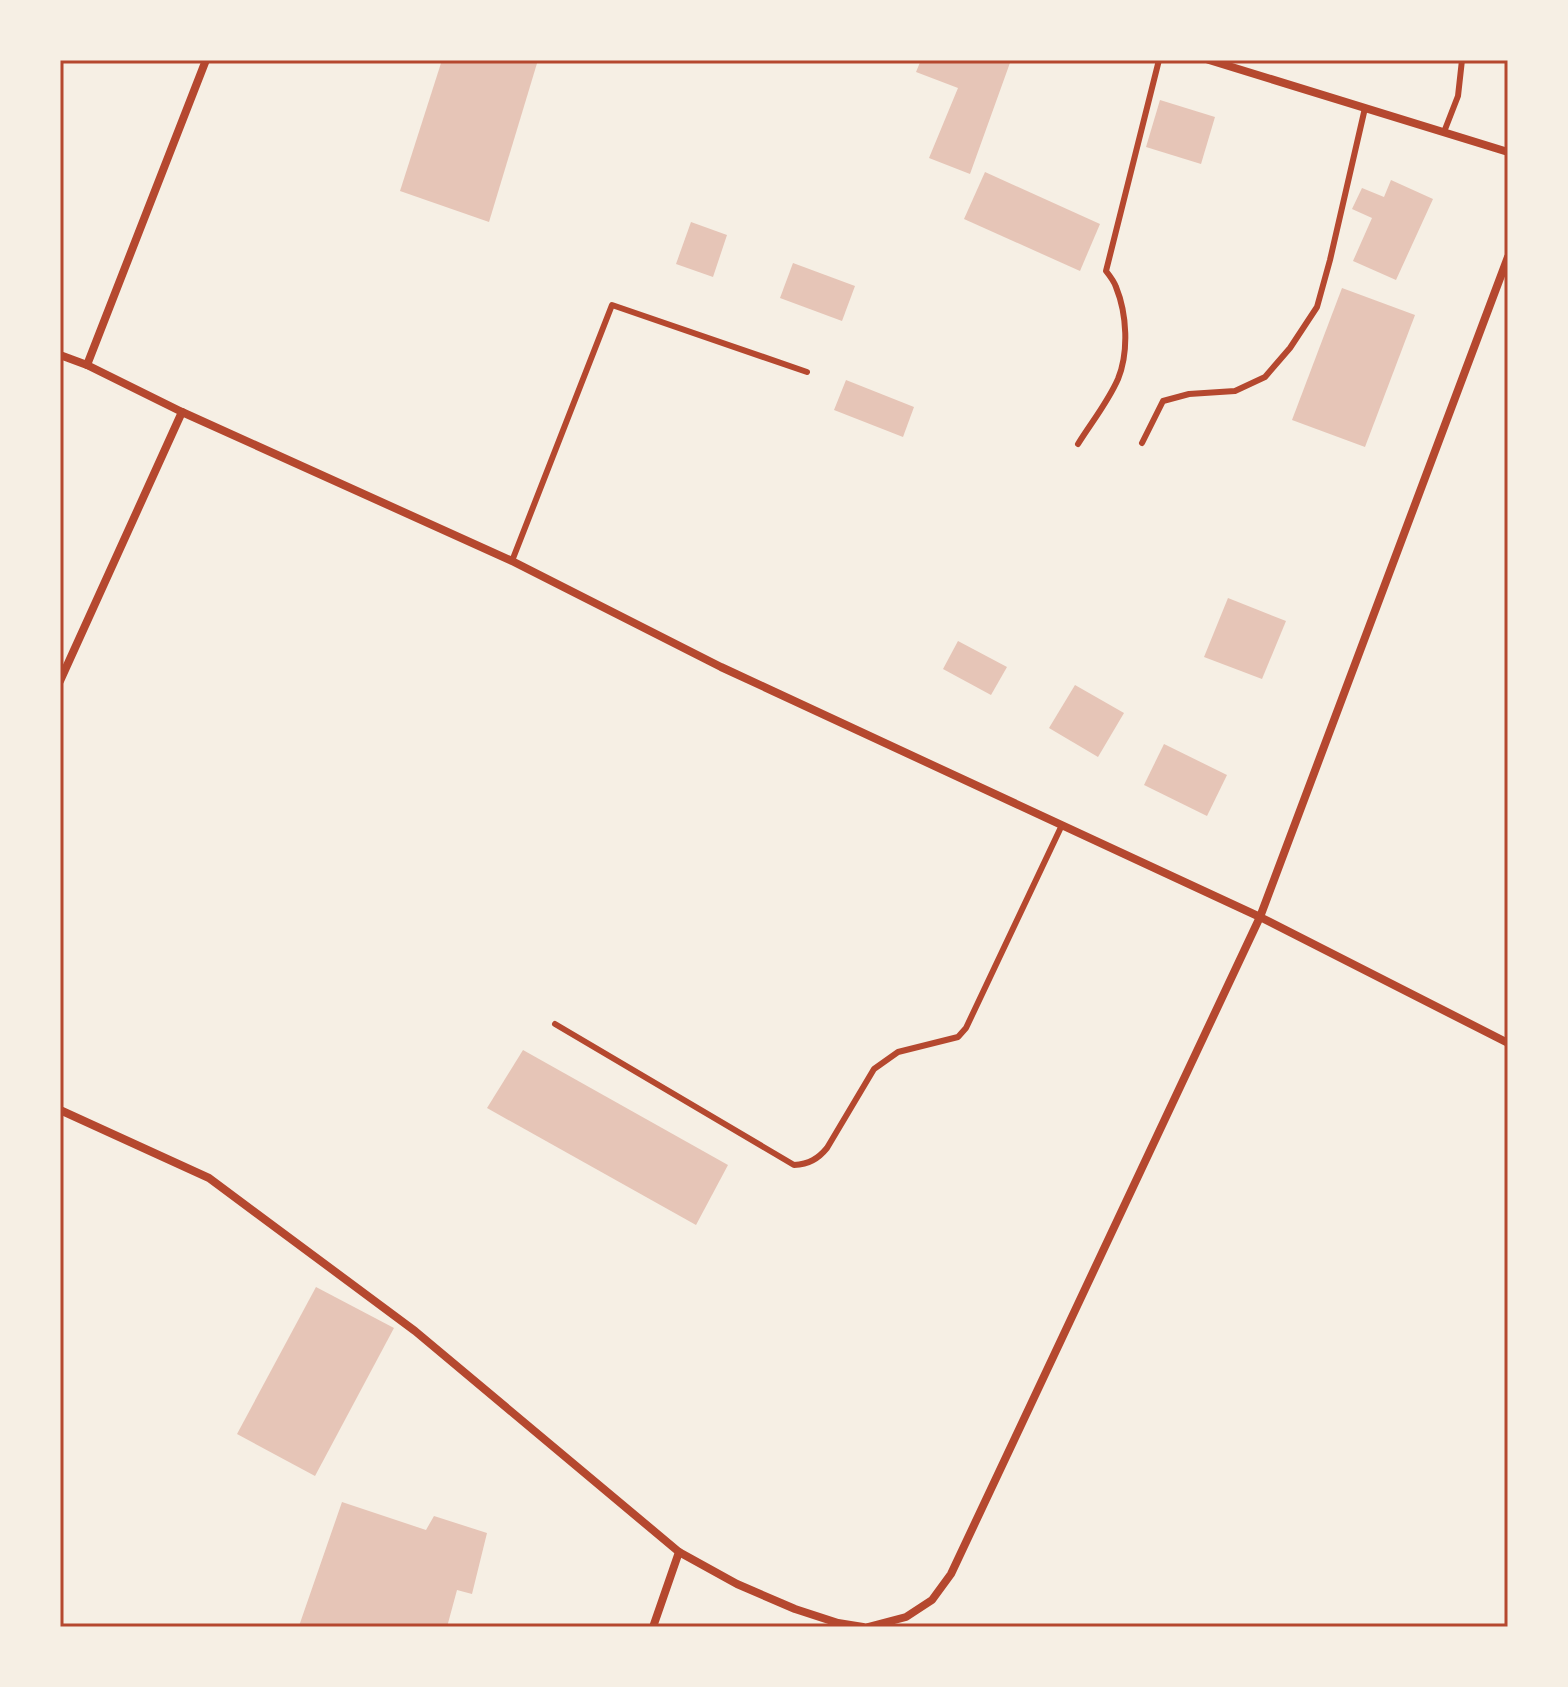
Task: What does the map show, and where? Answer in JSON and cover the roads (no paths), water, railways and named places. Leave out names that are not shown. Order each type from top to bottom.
[{"type":"street","points":[[87,365],[206,60]]},
{"type":"street","points":[[1209,60],[1508,152]]},
{"type":"street","points":[[60,1110],[209,1178],[415,1331],[679,1552],[737,1584],[795,1609],[838,1623],[866,1627],[906,1617],[932,1600],[951,1574],[1260,917],[1508,257]]},
{"type":"street","points":[[60,355],[512,561],[721,667],[1260,917],[1508,1043]]},
{"type":"street","points":[[60,681],[182,412]]},
{"type":"street","points":[[653,1627],[679,1552]]},
{"type":"lane","points":[[1078,444],[1114,386],[1123,360],[1123,313],[1116,286],[1106,271],[1159,60]]},
{"type":"lane","points":[[1444,132],[1458,96],[1462,60]]},
{"type":"lane","points":[[1142,443],[1163,401],[1189,394],[1235,391],[1265,377],[1290,348],[1317,307],[1365,108]]},
{"type":"lane","points":[[512,561],[612,305],[807,372]]},
{"type":"lane","points":[[555,1024],[794,1165],[805,1164],[819,1157],[827,1148],[874,1069],[898,1052],[958,1037],[966,1028],[1062,825]]}]
